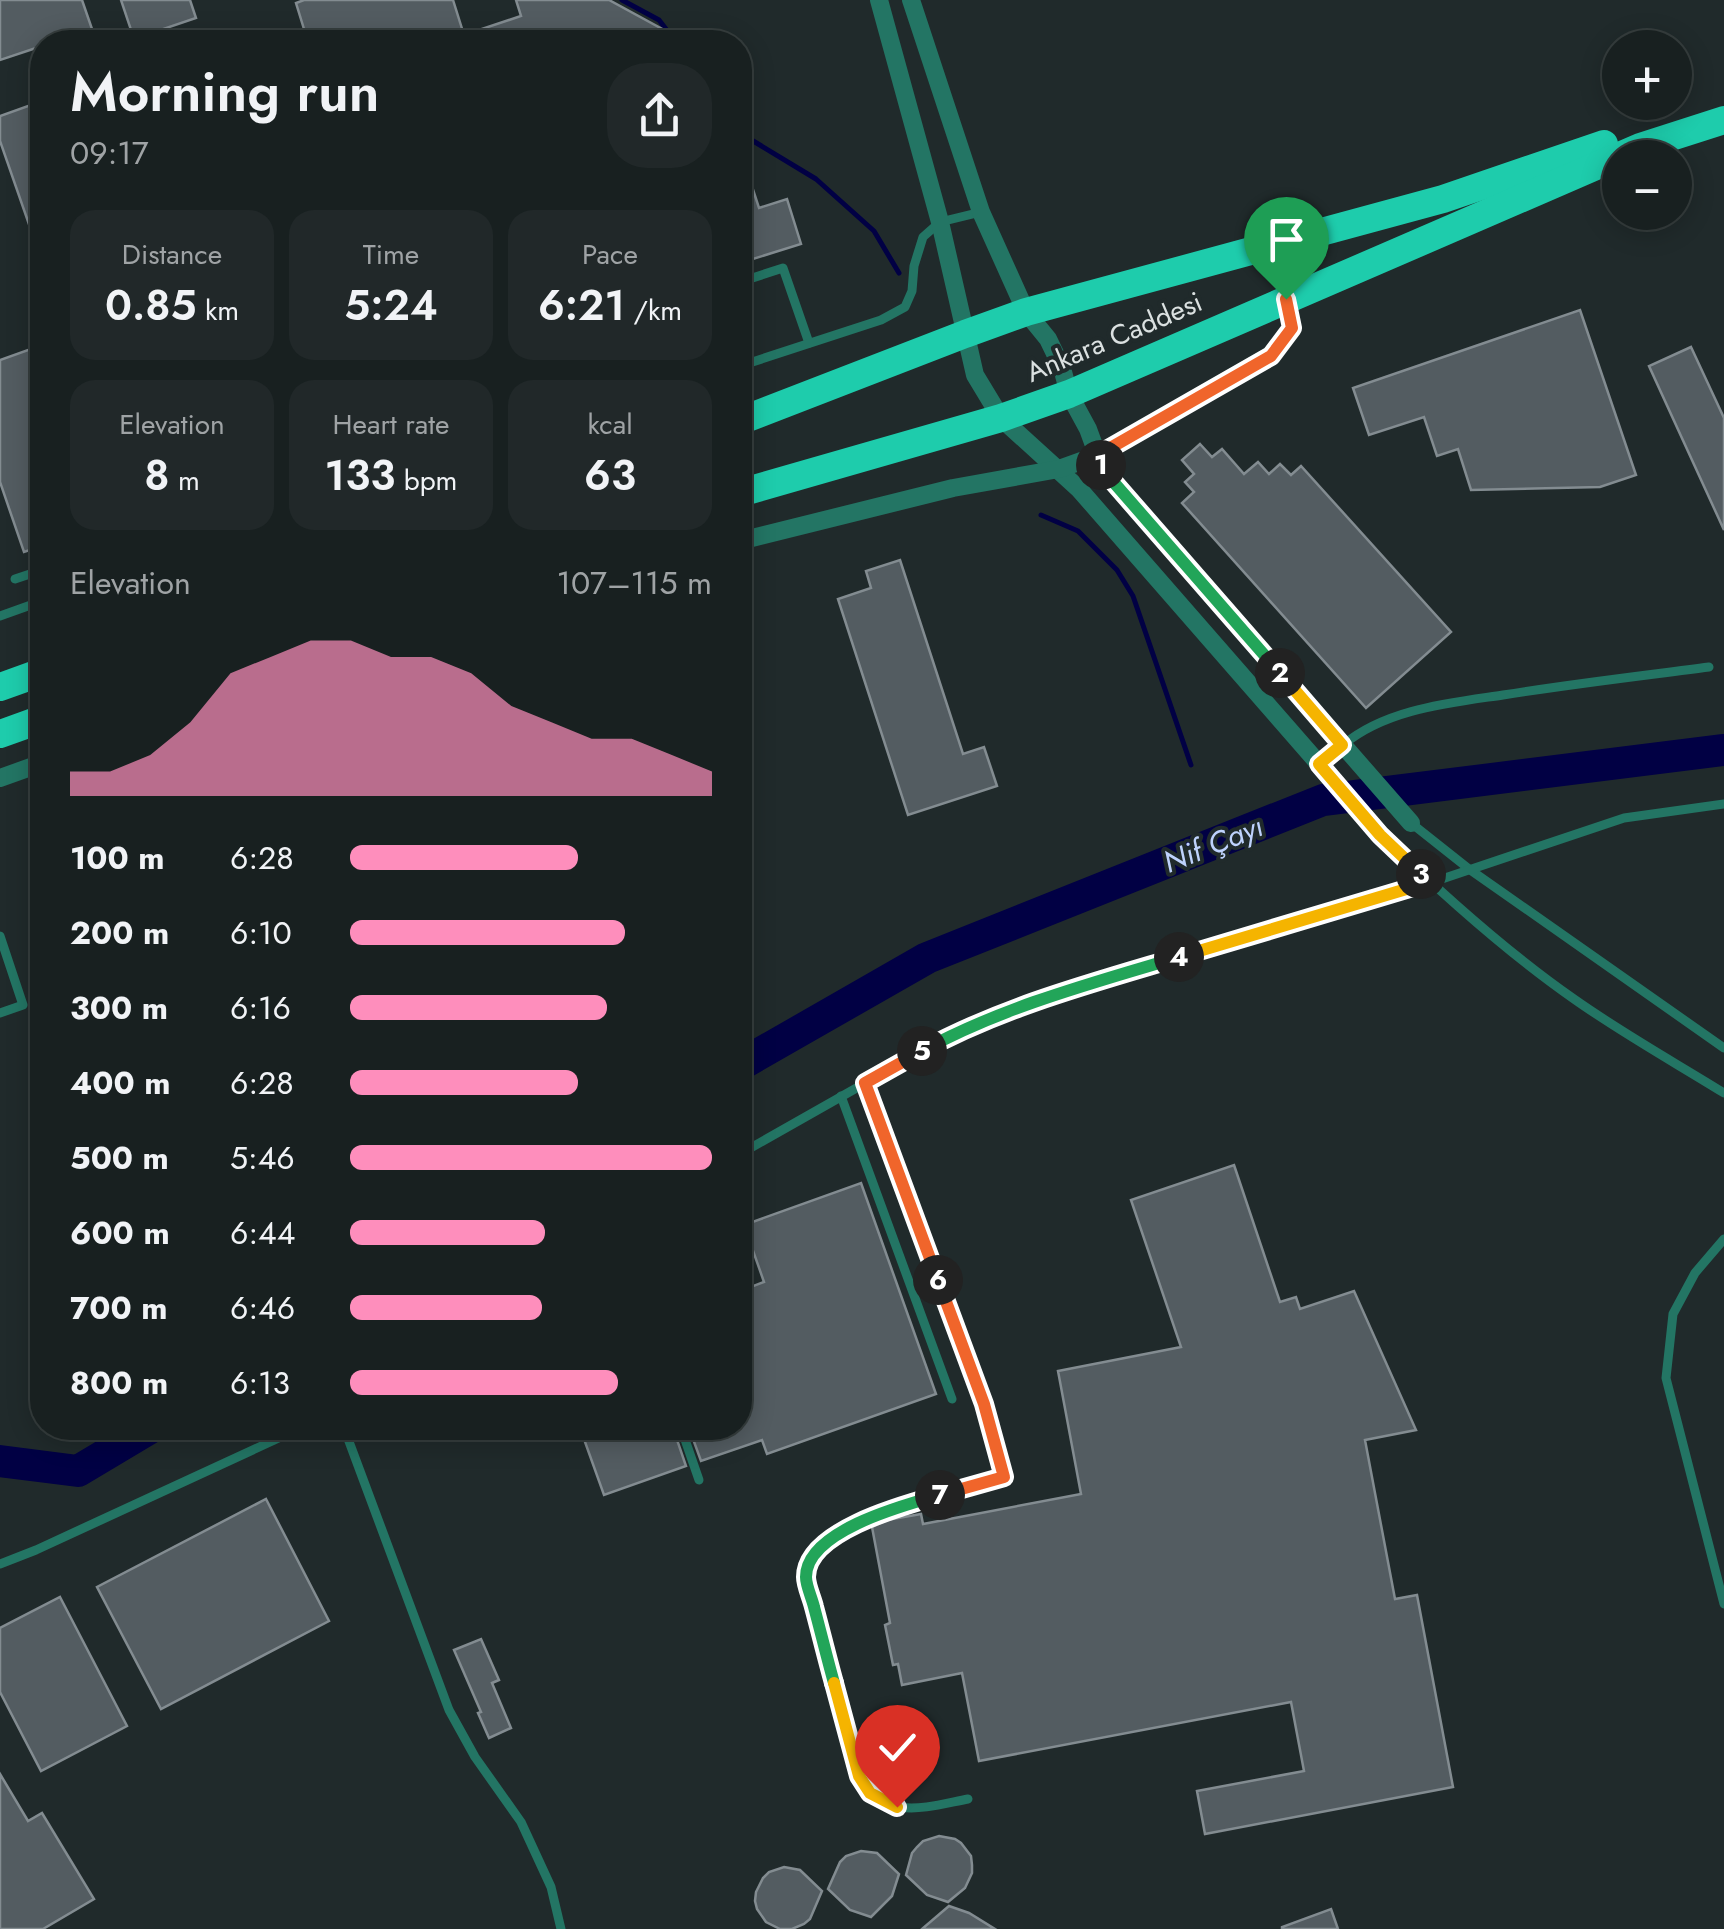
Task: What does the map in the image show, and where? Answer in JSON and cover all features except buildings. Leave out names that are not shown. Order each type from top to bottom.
[{"type":"highway","name":"Ankara Caddesi","points":[[752,416],[1026,312],[1443,199],[1724,104]]},
{"type":"highway","name":"Ankara Caddesi","points":[[752,489],[1001,418],[1069,394],[1640,146],[1724,120]]},
{"type":"highway","points":[[0,687],[30,676]]},
{"type":"highway","points":[[0,734],[30,723]]},
{"type":"street","points":[[879,0],[940,222],[976,375],[1001,418],[1079,489],[1380,835]]},
{"type":"street","points":[[910,0],[981,212],[1026,312],[1048,338],[1103,470],[1411,822]]},
{"type":"street","points":[[752,538],[953,488],[1059,470],[1098,455],[1271,356],[1292,328],[1286,299]]},
{"type":"street","points":[[1319,764],[1342,745]]},
{"type":"street","points":[[0,778],[30,767]]},
{"type":"lane","points":[[752,362],[881,320],[905,307],[912,292],[914,266],[923,237],[940,222],[981,212]]},
{"type":"lane","points":[[752,278],[782,268],[809,343]]},
{"type":"lane","points":[[15,579],[30,574]]},
{"type":"lane","points":[[0,616],[30,606]]},
{"type":"lane","points":[[1342,745],[1357,733],[1388,719],[1442,704],[1708,668]]},
{"type":"lane","points":[[752,1147],[943,1040],[1056,993],[1430,882],[1624,818],[1724,804]]},
{"type":"lane","points":[[1411,822],[1469,869],[1724,1048]]},
{"type":"lane","points":[[1380,835],[1492,935],[1574,1000],[1724,1093]]},
{"type":"lane","points":[[0,936],[22,1005],[0,1013]]},
{"type":"lane","points":[[865,1083],[984,1404],[1004,1477],[909,1504],[844,1529],[821,1546],[806,1576],[864,1785],[887,1804],[907,1809],[968,1799]]},
{"type":"lane","points":[[841,1096],[952,1399]]},
{"type":"lane","points":[[1724,1239],[1695,1272],[1673,1314],[1666,1378],[1724,1604]]},
{"type":"lane","points":[[0,1564],[274,1440]]},
{"type":"lane","points":[[348,1440],[449,1710],[521,1822],[551,1887],[562,1929]]},
{"type":"lane","points":[[685,1440],[699,1480]]},
{"type":"waterway","points":[[622,0],[659,20],[667,30]]},
{"type":"waterway","points":[[752,140],[816,179],[874,231],[899,273]]},
{"type":"waterway","points":[[1041,515],[1078,531],[1117,570],[1133,596],[1191,765]]},
{"type":"waterway","name":"Nif Çayı","points":[[752,1058],[927,958],[1323,800],[1724,750]]},
{"type":"waterway","name":"Nif Çayı","points":[[0,1461],[78,1471],[130,1440]]},
{"type":"route","points":[[897,1807],[870,1793],[859,1776],[806,1576],[809,1566],[821,1546],[844,1529],[909,1504],[1004,1477],[984,1404],[865,1083],[943,1040],[1056,993],[1430,882],[1380,835],[1319,764],[1342,745],[1103,470],[1098,455],[1271,356],[1292,328],[1286,299]]}]
